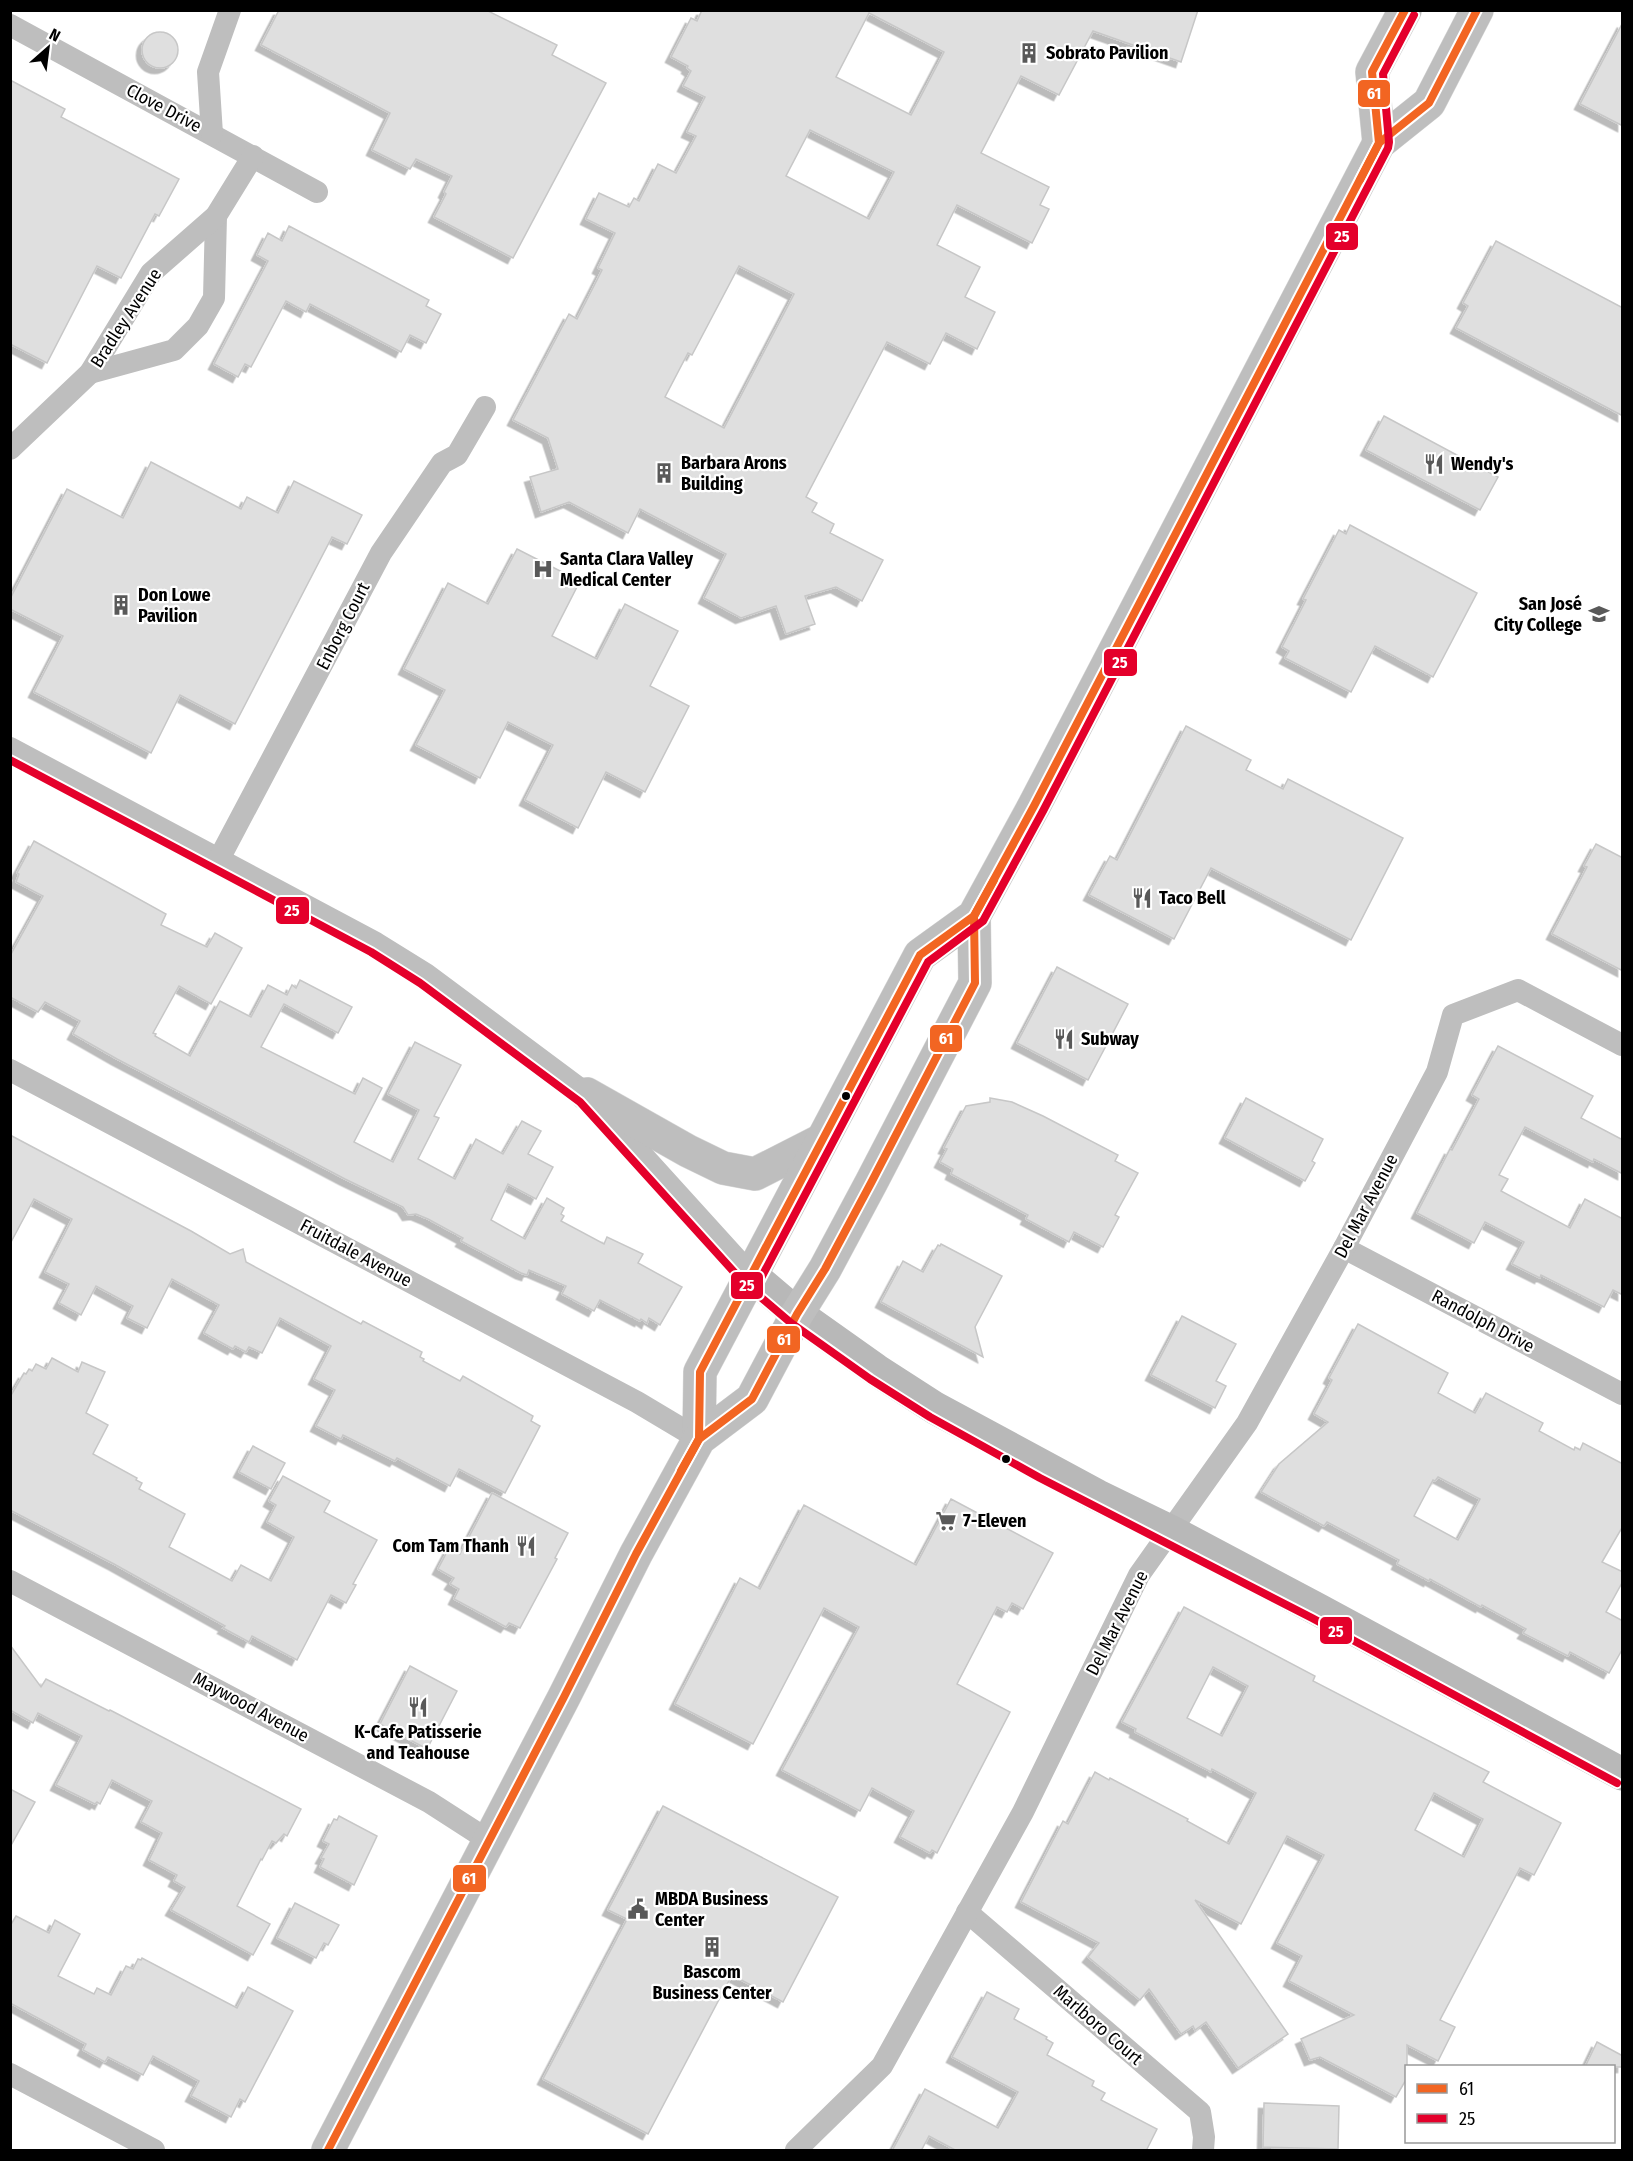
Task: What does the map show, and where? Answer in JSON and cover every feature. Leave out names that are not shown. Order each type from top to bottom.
[{"type":"main road","points":[[1379,143],[1372,72],[1405,10]]},
{"type":"main road","points":[[699,1439],[700,1372],[920,955],[974,916],[1045,785],[1379,143],[1429,103],[1477,10]]},
{"type":"main road","points":[[328,2151],[636,1554],[699,1439],[752,1400],[797,1314],[825,1269],[975,983],[974,916]]},
{"type":"main road","points":[[587,1094],[723,1168],[755,1174],[822,1140]]},
{"type":"street","points":[[212,134],[208,72],[230,10]]},
{"type":"street","name":"Clove Drive","points":[[10,25],[317,192]]},
{"type":"street","name":"Bradley Avenue","points":[[10,449],[90,374],[151,273],[216,216],[253,156]]},
{"type":"street","name":"Bradley Avenue","points":[[90,374],[174,350],[198,326],[214,298],[216,216]]},
{"type":"street","name":"Enborg Court","points":[[219,859],[381,553],[442,463],[457,455],[485,407]]},
{"type":"street","points":[[10,748],[376,943],[426,974],[587,1094],[751,1275],[797,1314],[876,1370],[935,1408],[1098,1496],[1170,1531],[1317,1609],[1623,1774]]},
{"type":"street","name":"Del Mar Avenue","points":[[796,2151],[882,2066],[1023,1812],[1139,1575],[1247,1423],[1344,1248],[1437,1072],[1454,1015],[1518,990],[1623,1045]]},
{"type":"street","name":"Fruitdale Avenue","points":[[10,1070],[637,1402],[699,1439]]},
{"type":"street","name":"Randolph Drive","points":[[1344,1248],[1623,1395]]},
{"type":"street","name":"Maywood Avenue","points":[[10,1581],[429,1802],[488,1840]]},
{"type":"street","name":"Marlboro Court","points":[[967,1912],[1200,2112],[1204,2137],[1203,2151]]},
{"type":"street","points":[[10,2074],[154,2151]]},
{"type":"building","points":[[279,10],[486,10],[557,45],[552,55],[606,83],[513,258],[434,217],[452,176],[416,159],[410,169],[372,150],[390,113],[261,45]]},
{"type":"building","points":[[702,10],[1198,10],[1181,62],[1093,31],[1059,95],[1021,76],[981,153],[1049,187],[1040,205],[1049,209],[1032,243],[957,205],[937,245],[980,267],[965,297],[995,312],[977,349],[946,333],[930,364],[887,342],[806,497],[817,503],[812,512],[834,524],[830,533],[883,560],[862,601],[836,587],[805,596],[815,624],[786,634],[776,606],[741,618],[704,598],[726,554],[640,509],[628,533],[569,502],[541,512],[530,477],[558,469],[548,438],[513,420],[569,314],[577,319],[602,270],[598,268],[615,233],[586,219],[599,193],[629,207],[634,198],[639,201],[658,164],[676,173],[696,136],[687,132],[705,97],[683,86],[691,71],[687,68],[688,66],[671,57],[691,18],[697,21]],"holes":[[[869,13],[944,52],[911,115],[836,77]],[[810,130],[894,172],[869,219],[786,176]],[[739,266],[794,294],[724,428],[665,397],[688,353],[692,355]]]},
{"type":"building","points":[[1623,22],[1623,126],[1580,104]]},
{"type":"building","points":[[160,32],[173,37],[178,50],[173,63],[160,68],[147,63],[142,50],[147,37]]},
{"type":"building","points":[[10,80],[65,109],[61,117],[179,179],[159,216],[155,214],[121,278],[97,266],[47,363],[10,344]]},
{"type":"building","points":[[289,226],[429,300],[426,306],[441,314],[426,343],[410,335],[401,352],[310,304],[306,312],[286,301],[251,367],[245,364],[238,377],[214,364],[268,261],[257,255],[268,233],[282,241]]},
{"type":"building","points":[[1496,241],[1623,308],[1623,416],[1456,328],[1468,306],[1463,303]]},
{"type":"building","name":"Wendy's","points":[[1384,416],[1498,477],[1480,510],[1366,450]]},
{"type":"building","name":"Don Lowe Pavilion","points":[[151,462],[241,509],[247,497],[278,513],[294,481],[362,515],[347,544],[332,537],[235,724],[180,695],[151,753],[34,692],[63,636],[10,609],[10,599],[67,489],[123,518]]},
{"type":"building","points":[[1350,525],[1477,593],[1433,677],[1375,646],[1351,692],[1285,658],[1289,651],[1282,647],[1306,600],[1303,599],[1339,530],[1346,534]]},
{"type":"building","points":[[517,549],[580,581],[552,636],[597,659],[625,604],[678,631],[650,686],[689,706],[645,792],[606,772],[578,828],[525,800],[553,745],[508,722],[480,778],[416,745],[445,690],[404,669],[448,583],[488,604]]},
{"type":"building","points":[[1186,726],[1251,760],[1246,770],[1283,789],[1288,779],[1403,838],[1351,940],[1211,868],[1174,939],[1089,895],[1110,856],[1117,860]]},
{"type":"building","points":[[34,841],[166,914],[161,925],[207,947],[215,933],[242,948],[211,1004],[179,986],[153,1033],[190,1056],[220,1001],[251,1017],[268,985],[287,995],[292,985],[296,988],[300,980],[352,1007],[338,1033],[284,1004],[261,1047],[355,1094],[363,1078],[382,1088],[354,1142],[393,1162],[419,1110],[388,1094],[415,1042],[461,1065],[434,1116],[439,1118],[418,1159],[455,1179],[476,1139],[503,1154],[522,1121],[541,1131],[528,1154],[553,1167],[536,1199],[508,1184],[491,1220],[525,1239],[547,1198],[564,1208],[561,1221],[604,1244],[607,1237],[643,1254],[638,1263],[682,1287],[660,1325],[649,1318],[647,1323],[641,1319],[640,1321],[600,1300],[594,1311],[562,1294],[566,1286],[529,1270],[527,1275],[521,1273],[461,1241],[463,1238],[428,1219],[416,1214],[408,1215],[403,1207],[117,1059],[73,1034],[80,1021],[45,1002],[38,1012],[10,997],[10,956],[43,896],[16,882],[19,874],[17,873]]},
{"type":"building","points":[[1596,844],[1623,858],[1623,971],[1552,934],[1587,867],[1584,866]]},
{"type":"building","points":[[1057,967],[1128,1004],[1088,1080],[1017,1043]]},
{"type":"building","points":[[1498,1046],[1593,1096],[1581,1118],[1623,1140],[1623,1174],[1594,1159],[1593,1162],[1525,1127],[1499,1175],[1508,1179],[1501,1191],[1570,1228],[1585,1199],[1623,1219],[1623,1295],[1613,1290],[1604,1307],[1541,1275],[1540,1278],[1512,1264],[1524,1242],[1485,1222],[1474,1243],[1417,1213],[1479,1099],[1472,1095]]},
{"type":"building","points":[[990,1098],[1012,1102],[1043,1116],[1118,1155],[1115,1161],[1138,1173],[1115,1215],[1119,1217],[1103,1247],[1074,1232],[1069,1242],[1026,1219],[1028,1215],[951,1174],[953,1169],[940,1162],[947,1149],[944,1148],[966,1106],[990,1102]]},
{"type":"building","points":[[1246,1098],[1323,1139],[1312,1161],[1315,1163],[1305,1181],[1225,1138]]},
{"type":"building","points":[[10,1135],[230,1254],[243,1249],[246,1262],[361,1324],[363,1321],[422,1352],[420,1357],[424,1359],[423,1361],[460,1381],[463,1376],[533,1416],[531,1421],[540,1426],[505,1493],[459,1469],[450,1486],[397,1458],[395,1461],[343,1435],[341,1439],[316,1426],[335,1390],[314,1379],[331,1346],[280,1318],[262,1353],[249,1347],[246,1352],[235,1346],[233,1349],[204,1333],[219,1305],[172,1279],[147,1328],[127,1318],[133,1306],[96,1286],[81,1315],[59,1303],[69,1284],[45,1272],[72,1219],[34,1199],[10,1244]]},
{"type":"building","points":[[941,1244],[1002,1276],[975,1327],[983,1357],[881,1302],[903,1261],[923,1272],[938,1245]]},
{"type":"building","points":[[1182,1316],[1236,1344],[1216,1381],[1226,1386],[1215,1408],[1151,1375]]},
{"type":"building","points":[[1358,1324],[1448,1373],[1438,1393],[1475,1413],[1486,1393],[1543,1423],[1539,1431],[1574,1450],[1575,1447],[1580,1450],[1583,1443],[1623,1464],[1623,1526],[1602,1562],[1623,1572],[1623,1581],[1606,1612],[1623,1621],[1623,1648],[1609,1673],[1570,1652],[1568,1656],[1523,1633],[1526,1629],[1397,1564],[1399,1560],[1327,1522],[1324,1526],[1261,1492],[1279,1464],[1328,1422],[1314,1414],[1332,1380],[1329,1378]],"holes":[[[1438,1477],[1480,1499],[1458,1540],[1414,1516],[1433,1480],[1435,1481]]]},
{"type":"building","points":[[52,1358],[78,1372],[82,1362],[105,1372],[86,1413],[108,1425],[93,1454],[137,1478],[136,1480],[142,1483],[139,1489],[185,1514],[169,1547],[232,1581],[241,1565],[271,1581],[294,1537],[267,1522],[276,1505],[269,1501],[283,1476],[330,1501],[324,1512],[377,1540],[353,1584],[356,1585],[346,1603],[331,1595],[297,1660],[252,1636],[249,1642],[223,1628],[225,1626],[114,1564],[10,1510],[10,1397],[24,1373],[26,1374],[29,1369],[32,1371],[36,1364],[46,1369]]},
{"type":"building","points":[[253,1446],[285,1463],[271,1489],[239,1472]]},
{"type":"building","points":[[492,1493],[568,1533],[555,1558],[557,1559],[520,1628],[509,1623],[506,1627],[454,1599],[459,1589],[450,1584],[454,1578],[438,1569],[449,1548],[460,1554]]},
{"type":"building","points":[[951,1499],[1053,1553],[1023,1609],[1012,1603],[1007,1612],[997,1607],[957,1684],[1010,1712],[937,1853],[932,1850],[930,1853],[900,1837],[914,1811],[872,1788],[860,1811],[782,1770],[859,1627],[824,1608],[753,1744],[675,1704],[740,1578],[760,1589],[804,1505],[916,1565]]},
{"type":"building","points":[[1184,1607],[1315,1676],[1313,1681],[1489,1772],[1483,1782],[1561,1823],[1534,1875],[1520,1868],[1440,2020],[1455,2027],[1438,2061],[1407,2045],[1405,2081],[1396,2097],[1320,2057],[1310,2060],[1301,2039],[1354,2015],[1289,1981],[1302,1956],[1277,1943],[1324,1855],[1287,1836],[1241,1924],[1195,1900],[1288,2034],[1238,2068],[1206,2022],[1195,2030],[1193,2026],[1181,2034],[1149,1989],[1140,2000],[1088,1957],[1099,1943],[1021,1902],[1063,1821],[1068,1824],[1095,1772],[1188,1819],[1187,1821],[1229,1844],[1256,1793],[1135,1732],[1136,1729],[1122,1722]],"holes":[[[1213,1667],[1248,1686],[1222,1736],[1187,1718]],[[1434,1793],[1483,1819],[1464,1857],[1415,1830]]]},
{"type":"building","points":[[10,1645],[41,1687],[46,1679],[301,1809],[287,1836],[284,1834],[276,1843],[272,1841],[237,1906],[270,1924],[253,1955],[171,1910],[185,1887],[174,1881],[177,1875],[149,1860],[162,1833],[141,1822],[152,1801],[112,1780],[100,1804],[97,1802],[95,1804],[56,1785],[82,1736],[38,1713],[33,1723],[10,1710]]},
{"type":"building","name":"K-Cafe Patisserie and Teahouse","points":[[410,1666],[457,1691],[427,1749],[380,1724]]},
{"type":"building","points":[[10,1789],[35,1802],[10,1847]]},
{"type":"building","name":"Bascom Business Center","points":[[663,1806],[838,1897],[783,2002],[732,1975],[648,2134],[543,2079],[627,1919],[608,1910]]},
{"type":"building","points":[[339,1816],[377,1836],[354,1885],[320,1867],[324,1859],[321,1858],[329,1844],[323,1841],[334,1819],[337,1820]]},
{"type":"building","points":[[295,1903],[339,1925],[328,1945],[324,1943],[316,1958],[277,1938]]},
{"type":"building","points":[[16,1916],[49,1933],[55,1920],[80,1934],[58,1976],[94,1994],[97,1988],[111,1995],[126,1966],[133,1969],[138,1959],[142,1958],[237,2008],[248,1987],[293,2011],[245,2102],[240,2099],[231,2117],[191,2096],[199,2081],[153,2056],[143,2075],[108,2057],[105,2062],[83,2050],[86,2044],[10,2003],[10,1926]]},
{"type":"building","points":[[987,1992],[1019,2009],[1014,2019],[1047,2037],[1046,2039],[1053,2043],[1047,2055],[1094,2081],[1092,2086],[1105,2093],[1101,2100],[1157,2129],[1146,2151],[957,2151],[929,2136],[921,2151],[892,2151],[925,2089],[998,2128],[1018,2092],[952,2057]]},
{"type":"building","points":[[1597,2042],[1623,2056],[1623,2067],[1586,2065]]},
{"type":"building","points":[[1264,2103],[1339,2106],[1338,2149],[1263,2147]]},
{"type":"transit line","name":"61","points":[[1360,180],[1379,143],[1372,72],[1405,10]]},
{"type":"transit line","name":"61","points":[[328,2150],[636,1554],[699,1439],[700,1372],[920,955],[974,916],[1034,806],[1379,143],[1429,103],[1477,10]]},
{"type":"transit line","name":"25","points":[[760,1280],[928,962],[983,921],[1043,811],[1388,148],[1383,74],[1414,15]]},
{"type":"transit line","name":"25","points":[[10,760],[371,952],[420,983],[580,1102],[744,1283],[791,1323],[870,1379],[930,1417],[1040,1478],[1312,1618],[1617,1783]]},
{"type":"transit line","name":"61","points":[[681,1471],[699,1439],[752,1399],[871,1183],[975,983],[974,916],[994,880]]},
{"type":"place","name":"Sobrato Pavilion","points":[[1029,53]]},
{"type":"place","name":"Wendy's","points":[[1434,464]]},
{"type":"place","name":"Barbara Arons Building","points":[[664,473]]},
{"type":"place","name":"Santa Clara Valley Medical Center","points":[[543,569]]},
{"type":"place","name":"Don Lowe Pavilion","points":[[121,605]]},
{"type":"place","name":"San José City College","points":[[1599,614]]},
{"type":"place","name":"Taco Bell","points":[[1142,898]]},
{"type":"place","name":"Subway","points":[[1064,1039]]},
{"type":"place","name":"7-Eleven","points":[[946,1521]]},
{"type":"place","name":"Com Tam Thanh","points":[[526,1546]]},
{"type":"place","name":"K-Cafe Patisserie and Teahouse","points":[[418,1707]]},
{"type":"place","name":"MBDA Business Center","points":[[638,1909]]},
{"type":"place","name":"Bascom Business Center","points":[[712,1947]]}]
